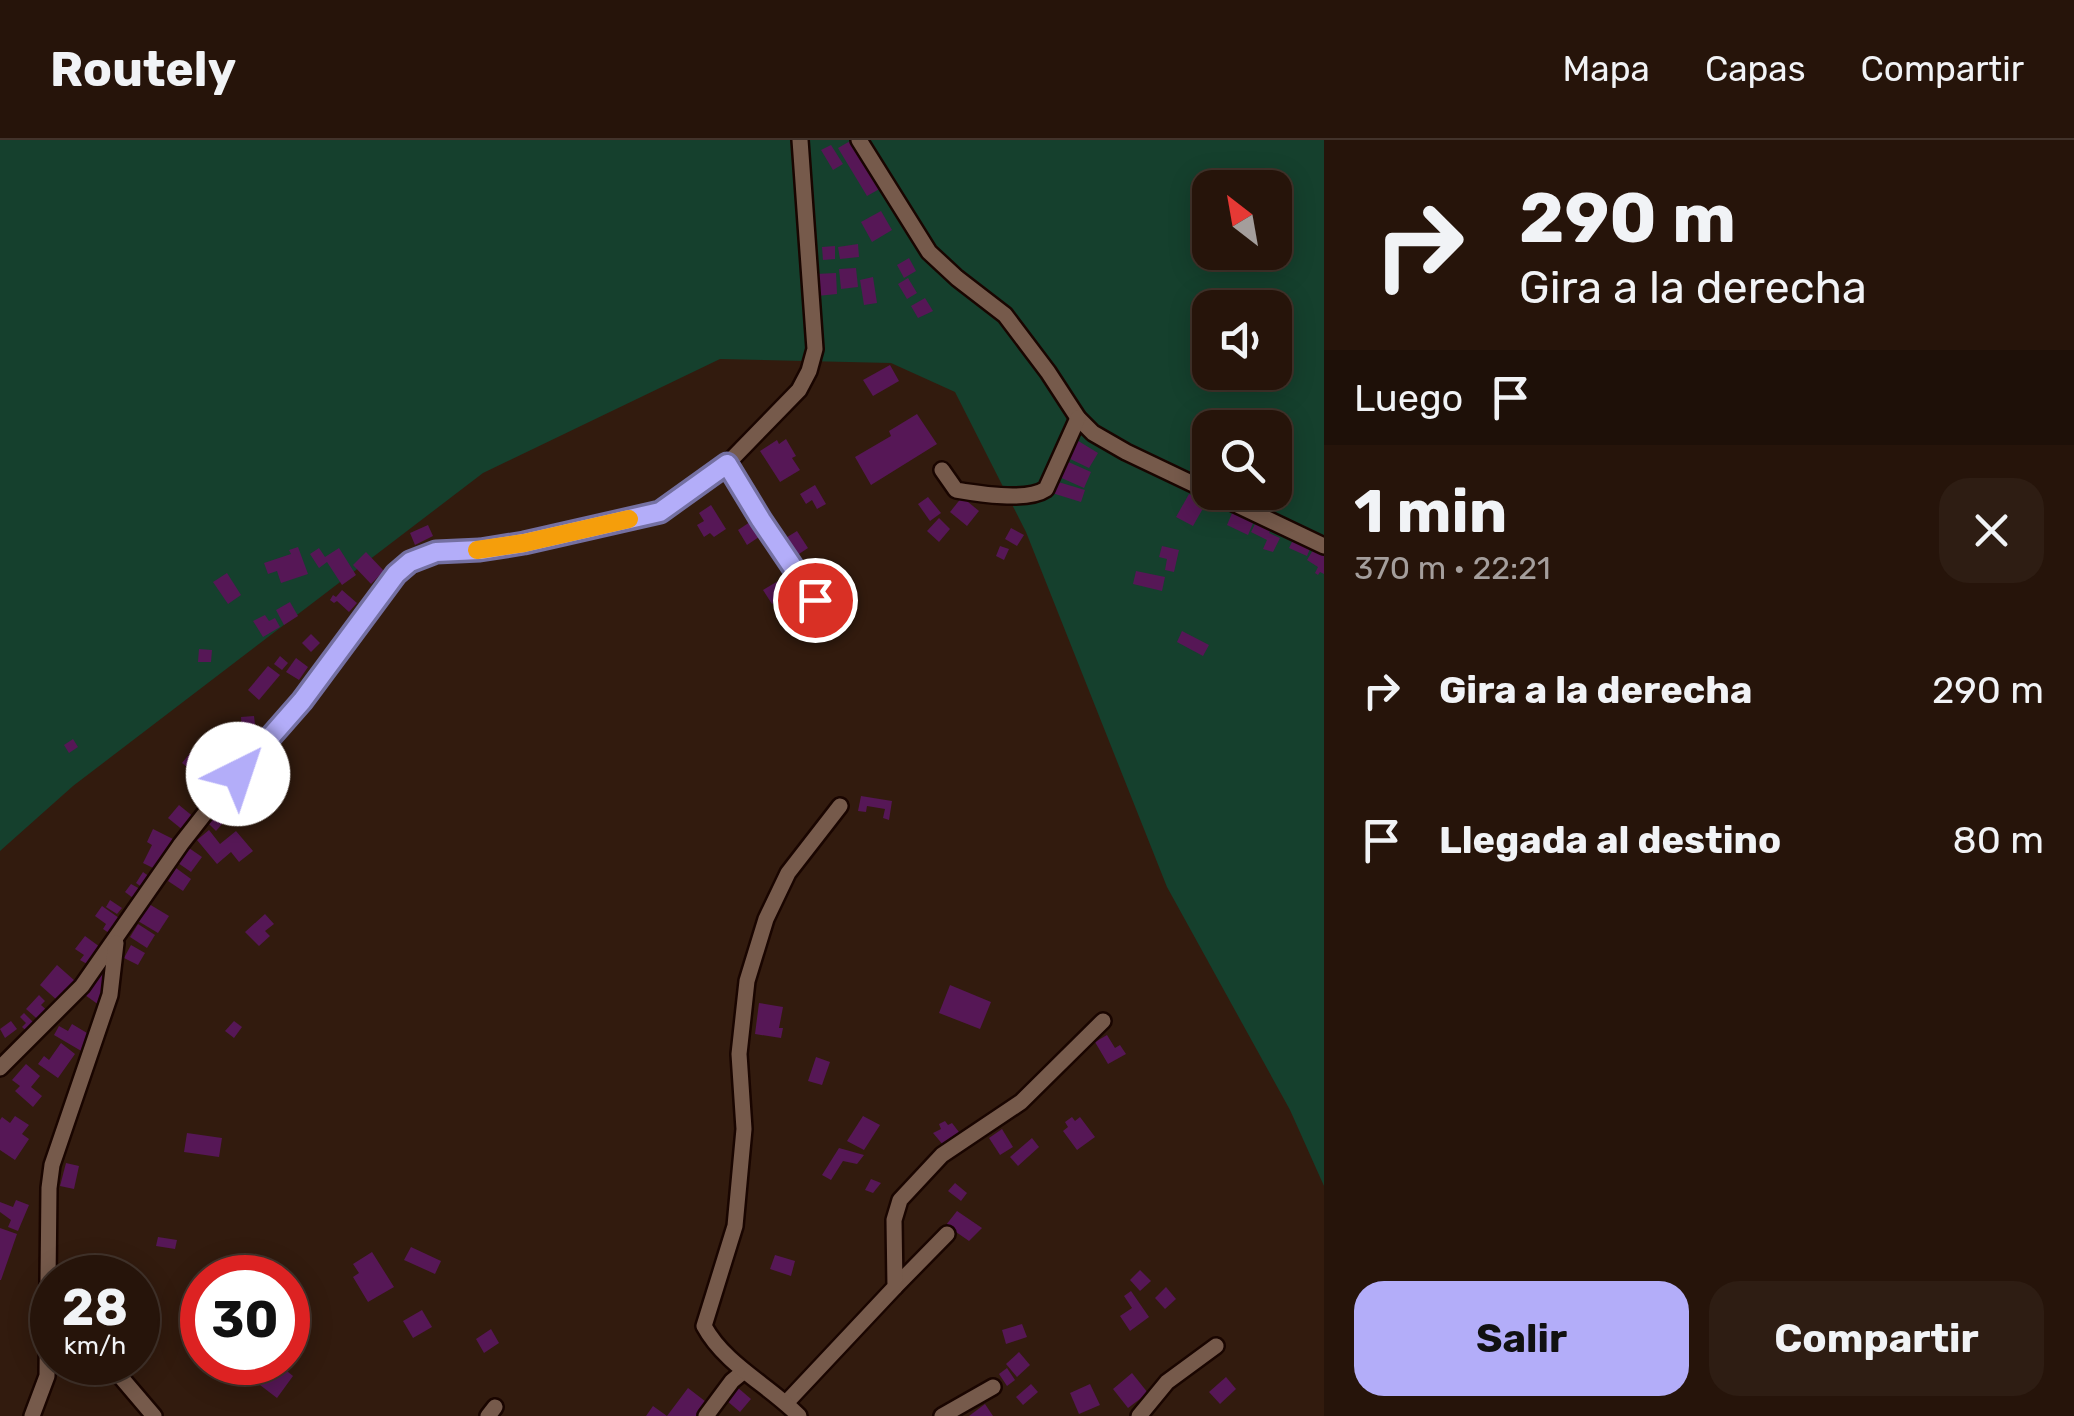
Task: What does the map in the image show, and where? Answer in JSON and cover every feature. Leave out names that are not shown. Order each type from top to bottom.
[{"type":"street","points":[[0,1068],[82,986],[193,828],[302,701],[396,574],[410,562],[436,552],[524,543],[660,512],[727,464],[799,390],[815,349],[800,140]]},
{"type":"street","points":[[859,140],[929,252],[1005,315],[1078,418],[1126,452],[1192,483]]},
{"type":"street","points":[[942,470],[952,487],[962,492],[1033,496],[1046,489],[1078,418]]},
{"type":"street","points":[[727,464],[815,600]]},
{"type":"street","points":[[1248,510],[1324,546]]},
{"type":"street","points":[[799,1416],[743,1372],[704,1326],[735,1226],[744,1128],[740,1054],[747,981],[766,919],[788,874],[840,806]]},
{"type":"street","points":[[51,1255],[52,1165],[110,994],[117,939]]},
{"type":"street","points":[[895,1287],[894,1220],[900,1200],[942,1154],[1021,1102],[1103,1021]]},
{"type":"street","points":[[786,1403],[947,1234]]},
{"type":"street","points":[[1139,1416],[1168,1382],[1216,1346]]},
{"type":"street","points":[[706,1416],[743,1372]]},
{"type":"street","points":[[32,1416],[44,1385]]},
{"type":"street","points":[[128,1385],[154,1416]]},
{"type":"street","points":[[942,1416],[993,1387]]},
{"type":"green space","points":[[0,140],[1324,140],[1324,1186],[1290,1110],[1167,887],[1026,532],[955,392],[891,363],[720,359],[483,473],[73,786],[0,851]]},
{"type":"building","points":[[852,140],[883,187],[867,196],[838,148]]},
{"type":"building","points":[[831,145],[843,164],[833,170],[821,150]]},
{"type":"building","points":[[881,211],[892,230],[872,242],[861,222]]},
{"type":"building","points":[[858,244],[859,257],[840,259],[838,247]]},
{"type":"building","points":[[835,246],[835,259],[823,260],[822,247]]},
{"type":"building","points":[[909,258],[916,271],[904,278],[897,265]]},
{"type":"building","points":[[856,268],[858,287],[841,289],[839,269]]},
{"type":"building","points":[[836,273],[837,294],[817,296],[816,274]]},
{"type":"building","points":[[873,277],[877,303],[864,305],[860,280]]},
{"type":"building","points":[[908,278],[917,293],[907,299],[898,284]]},
{"type":"building","points":[[925,298],[933,311],[918,318],[911,306]]},
{"type":"building","points":[[890,365],[899,381],[873,396],[863,380]]},
{"type":"building","points":[[917,414],[937,444],[871,485],[855,457],[891,436],[889,431]]},
{"type":"building","points":[[786,439],[800,470],[780,482],[760,451]]},
{"type":"building","points":[[1075,439],[1098,453],[1089,468],[1064,456]]},
{"type":"building","points":[[1064,460],[1091,472],[1084,488],[1057,476]]},
{"type":"building","points":[[1055,481],[1085,490],[1081,502],[1052,493]]},
{"type":"building","points":[[815,485],[826,504],[817,509],[812,500],[806,504],[800,494]]},
{"type":"building","points":[[1189,494],[1192,510],[1202,510],[1193,526],[1176,517]]},
{"type":"building","points":[[928,497],[941,513],[930,521],[918,504]]},
{"type":"building","points":[[962,497],[979,511],[967,526],[950,512]]},
{"type":"building","points":[[711,505],[726,529],[714,537],[710,533],[704,537],[697,525],[704,521],[699,513]]},
{"type":"building","points":[[1233,511],[1254,521],[1248,535],[1227,525]]},
{"type":"building","points":[[939,518],[950,529],[939,542],[927,531]]},
{"type":"building","points":[[750,522],[759,537],[747,545],[738,530]]},
{"type":"building","points":[[1256,522],[1280,538],[1273,552],[1263,549],[1267,540],[1251,532]]},
{"type":"building","points":[[428,525],[433,536],[415,545],[410,533]]},
{"type":"building","points":[[1011,528],[1024,535],[1017,546],[1005,539]]},
{"type":"building","points":[[797,531],[808,548],[796,556],[784,539]]},
{"type":"building","points":[[1295,536],[1312,544],[1307,556],[1289,548]]},
{"type":"building","points":[[1000,546],[1009,549],[1004,560],[996,556]]},
{"type":"building","points":[[1162,546],[1179,550],[1174,572],[1165,570],[1167,559],[1159,557]]},
{"type":"building","points":[[298,547],[308,574],[281,583],[277,571],[268,574],[264,563],[291,554],[289,550]]},
{"type":"building","points":[[319,548],[325,557],[339,548],[356,575],[342,585],[327,562],[319,568],[310,554]]},
{"type":"building","points":[[1313,550],[1324,556],[1324,574],[1315,573],[1318,567],[1307,560]]},
{"type":"building","points":[[366,552],[384,571],[371,584],[353,565]]},
{"type":"building","points":[[1136,571],[1165,577],[1162,591],[1133,584]]},
{"type":"building","points":[[227,573],[241,595],[228,604],[213,582]]},
{"type":"building","points":[[778,581],[787,595],[772,604],[763,590]]},
{"type":"building","points":[[848,583],[858,594],[838,613],[823,597],[836,585],[840,590]]},
{"type":"building","points":[[342,590],[357,603],[349,612],[330,600]]},
{"type":"building","points":[[290,602],[298,616],[284,625],[276,610]]},
{"type":"building","points":[[265,615],[269,621],[275,618],[280,627],[263,637],[253,621]]},
{"type":"building","points":[[1182,631],[1209,645],[1203,656],[1177,642]]},
{"type":"building","points":[[311,634],[320,643],[311,652],[302,643]]},
{"type":"building","points":[[199,649],[212,650],[211,662],[198,662]]},
{"type":"building","points":[[280,656],[288,663],[282,670],[274,664]]},
{"type":"building","points":[[296,658],[308,667],[299,680],[286,672]]},
{"type":"building","points":[[268,666],[280,675],[259,700],[248,690]]},
{"type":"building","points":[[254,716],[256,732],[242,734],[241,717]]},
{"type":"building","points":[[213,731],[225,742],[215,754],[203,744]]},
{"type":"building","points":[[73,739],[78,747],[69,753],[64,745]]},
{"type":"building","points":[[195,747],[203,752],[190,769],[182,763]]},
{"type":"building","points":[[209,754],[220,763],[209,777],[197,767]]},
{"type":"building","points":[[861,796],[892,801],[889,820],[883,818],[885,809],[867,806],[866,812],[858,811]]},
{"type":"building","points":[[179,805],[195,818],[184,831],[168,818]]},
{"type":"building","points":[[222,810],[229,816],[216,831],[209,824]]},
{"type":"building","points":[[153,829],[173,839],[157,870],[143,863],[152,845],[147,842]]},
{"type":"building","points":[[209,830],[220,844],[236,831],[253,851],[239,862],[231,852],[217,864],[197,840]]},
{"type":"building","points":[[189,848],[202,857],[191,872],[178,863]]},
{"type":"building","points":[[176,868],[191,879],[183,891],[168,881]]},
{"type":"building","points":[[143,872],[150,877],[143,888],[136,883]]},
{"type":"building","points":[[131,884],[140,889],[133,898],[125,892]]},
{"type":"building","points":[[110,900],[122,908],[117,914],[106,907]]},
{"type":"building","points":[[149,904],[169,916],[158,933],[138,921]]},
{"type":"building","points":[[102,906],[119,918],[109,933],[103,929],[106,924],[95,916]]},
{"type":"building","points":[[265,914],[274,924],[265,931],[270,936],[259,946],[245,932]]},
{"type":"building","points":[[138,924],[155,935],[147,948],[130,937]]},
{"type":"building","points":[[85,936],[100,947],[87,964],[80,960],[84,955],[75,949]]},
{"type":"building","points":[[131,945],[145,953],[138,965],[124,958]]},
{"type":"building","points":[[57,965],[75,981],[58,1001],[40,985]]},
{"type":"building","points":[[104,972],[109,976],[99,1005],[85,995]]},
{"type":"building","points":[[950,985],[991,1002],[980,1029],[939,1013]]},
{"type":"building","points":[[39,995],[45,1001],[41,1005],[51,1014],[43,1024],[26,1009]]},
{"type":"building","points":[[759,1003],[783,1007],[781,1038],[755,1034]]},
{"type":"building","points":[[24,1013],[38,1027],[31,1035],[22,1027],[26,1023],[20,1017]]},
{"type":"building","points":[[11,1021],[17,1029],[5,1038],[0,1029]]},
{"type":"building","points":[[234,1021],[242,1027],[234,1038],[225,1031]]},
{"type":"building","points":[[72,1024],[92,1036],[83,1052],[54,1035],[59,1026],[68,1031]]},
{"type":"building","points":[[1107,1035],[1115,1048],[1120,1045],[1126,1054],[1108,1064],[1095,1042]]},
{"type":"building","points":[[61,1043],[75,1054],[58,1078],[38,1064],[44,1056],[49,1060]]},
{"type":"building","points":[[816,1057],[830,1062],[822,1085],[808,1081]]},
{"type":"building","points":[[26,1064],[40,1076],[31,1087],[42,1096],[33,1107],[15,1091],[20,1086],[12,1080]]},
{"type":"building","points":[[15,1116],[29,1125],[22,1134],[29,1139],[15,1160],[0,1150],[0,1120],[2,1117],[10,1123]]},
{"type":"building","points":[[863,1116],[880,1125],[864,1150],[847,1141]]},
{"type":"building","points":[[1072,1117],[1075,1121],[1080,1117],[1095,1137],[1077,1150],[1063,1131],[1068,1127],[1065,1122]]},
{"type":"building","points":[[945,1121],[948,1125],[952,1123],[962,1136],[944,1146],[933,1133]]},
{"type":"building","points":[[1002,1129],[1013,1147],[1000,1155],[989,1138]]},
{"type":"building","points":[[187,1133],[222,1138],[219,1157],[184,1152]]},
{"type":"building","points":[[1032,1138],[1039,1147],[1018,1166],[1010,1157]]},
{"type":"building","points":[[839,1148],[864,1155],[857,1164],[843,1161],[831,1180],[822,1175]]},
{"type":"building","points":[[66,1163],[79,1166],[74,1189],[60,1186]]},
{"type":"building","points":[[871,1179],[881,1183],[873,1193],[865,1190]]},
{"type":"building","points":[[955,1183],[967,1193],[961,1201],[948,1191]]},
{"type":"building","points":[[16,1200],[29,1205],[18,1231],[8,1227],[11,1220],[0,1212],[0,1202],[13,1207]]},
{"type":"building","points":[[957,1211],[982,1228],[969,1241],[946,1225]]},
{"type":"building","points":[[0,1228],[17,1234],[1,1280],[0,1280]]},
{"type":"building","points":[[158,1237],[177,1240],[175,1249],[156,1246]]},
{"type":"building","points":[[411,1247],[441,1261],[435,1274],[404,1260]]},
{"type":"building","points":[[372,1252],[394,1287],[368,1302],[353,1277],[359,1273],[353,1264]]},
{"type":"building","points":[[775,1255],[795,1261],[791,1276],[770,1269]]},
{"type":"building","points":[[1140,1270],[1151,1281],[1140,1291],[1130,1280]]},
{"type":"building","points":[[1166,1287],[1176,1299],[1165,1309],[1155,1298]]},
{"type":"building","points":[[1131,1291],[1149,1317],[1130,1331],[1120,1316],[1132,1308],[1124,1296]]},
{"type":"building","points":[[422,1310],[432,1327],[413,1338],[403,1321]]},
{"type":"building","points":[[1022,1324],[1027,1337],[1006,1344],[1002,1330]]},
{"type":"building","points":[[491,1329],[499,1343],[484,1353],[476,1339]]},
{"type":"building","points":[[1019,1352],[1030,1365],[1017,1377],[1006,1364]]},
{"type":"building","points":[[1007,1368],[1015,1380],[1007,1386],[999,1374]]},
{"type":"building","points":[[1132,1373],[1148,1393],[1128,1408],[1113,1389]]},
{"type":"building","points":[[1226,1377],[1236,1389],[1220,1404],[1209,1392]]},
{"type":"building","points":[[1031,1384],[1038,1392],[1023,1405],[1016,1397]]},
{"type":"building","points":[[1090,1384],[1100,1405],[1079,1414],[1070,1393]]},
{"type":"building","points":[[260,1385],[286,1385],[277,1398]]},
{"type":"building","points":[[737,1387],[751,1399],[740,1412],[726,1400]]},
{"type":"building","points":[[688,1388],[710,1405],[701,1416],[667,1416]]},
{"type":"building","points":[[985,1404],[993,1416],[969,1416]]},
{"type":"building","points":[[653,1406],[667,1416],[646,1416]]},
{"type":"slow traffic","points":[[477,550],[629,519]]},
{"type":"route","points":[[238,774],[302,701],[396,574],[410,562],[436,552],[524,543],[660,512],[727,464],[815,600]]}]
